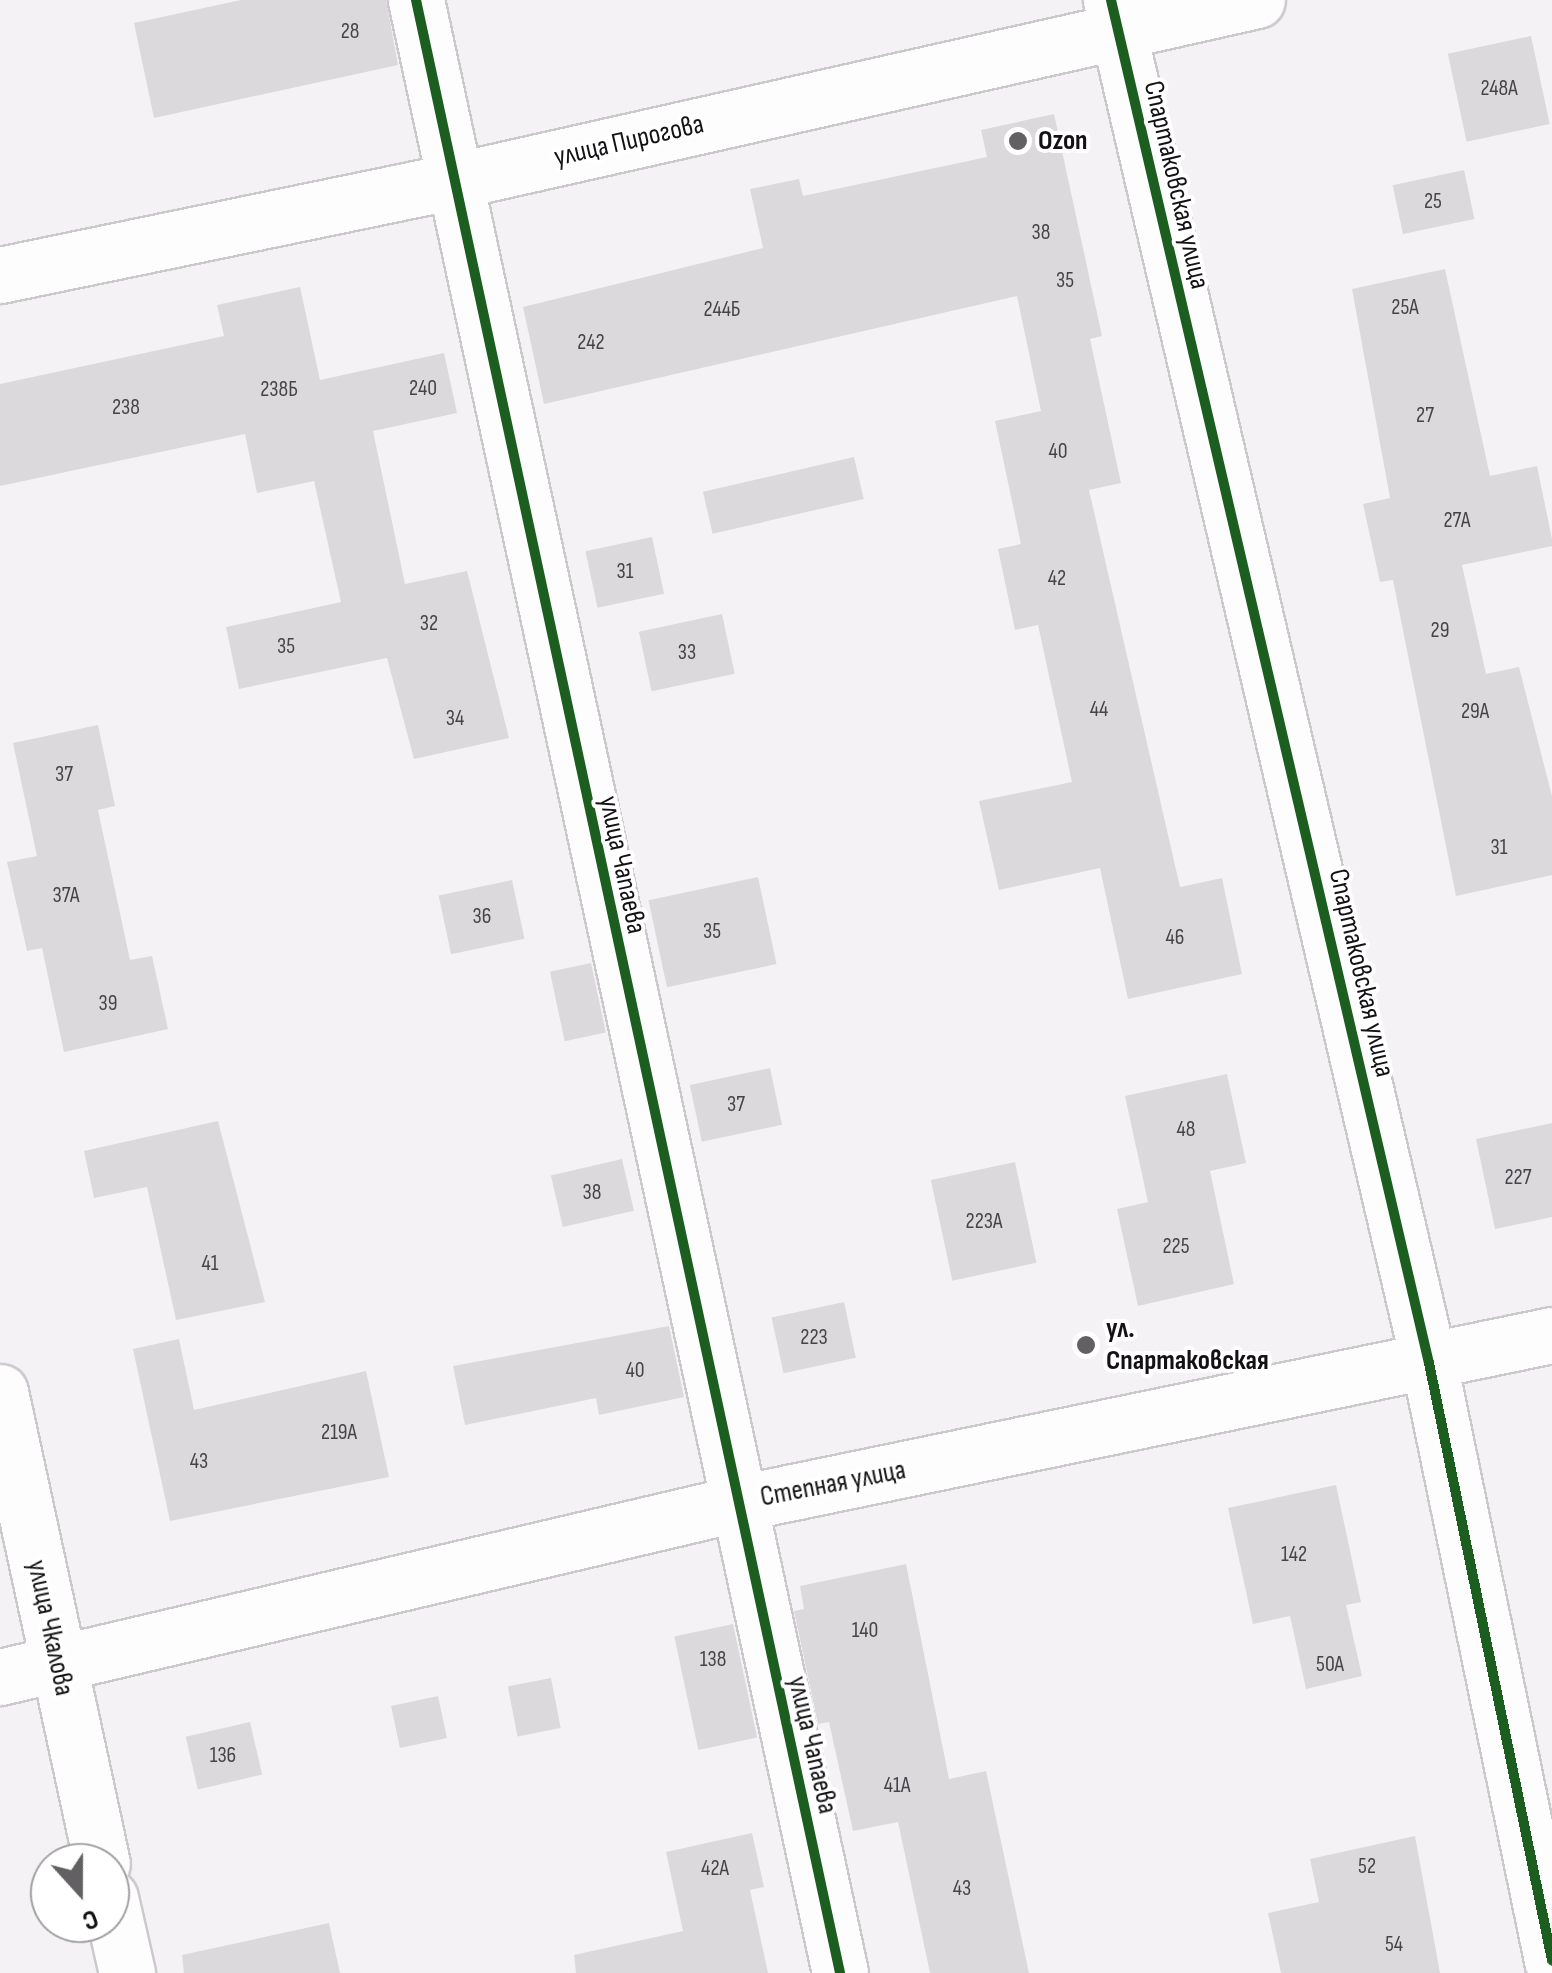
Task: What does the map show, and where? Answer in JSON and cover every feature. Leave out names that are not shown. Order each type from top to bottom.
[{"type":"street","name":"улица Чапаева","points":[[416,0],[735,1504],[840,1973]]},
{"type":"street","name":"улица Пирогова","points":[[0,274],[454,180],[1114,15],[1256,0]]},
{"type":"street","name":"Спартаковская улица","points":[[1114,15],[1429,1363],[1552,1960]]},
{"type":"street","name":"Степная улица","points":[[0,1677],[735,1504],[1552,1336]]},
{"type":"street","name":"улица Чкалова","points":[[0,1392],[98,1843]]},
{"type":"street","points":[[120,1943],[127,1973]]},
{"type":"building","points":[[241,0],[386,0],[398,65],[154,118],[134,23]]},
{"type":"building","points":[[1531,36],[1550,124],[1467,142],[1448,54]]},
{"type":"building","points":[[1054,114],[1102,336],[1090,339],[1121,483],[1089,490],[1180,887],[1222,878],[1242,974],[1128,999],[1100,868],[999,890],[979,801],[1072,782],[1038,625],[1015,630],[998,549],[1021,544],[995,421],[1041,411],[1017,296],[544,404],[523,307],[763,248],[750,189],[799,179],[803,196],[987,157],[981,130]]},
{"type":"building","points":[[1464,170],[1474,219],[1403,234],[1393,185]]},
{"type":"building","points":[[1445,269],[1490,476],[1537,466],[1552,539],[1552,546],[1462,565],[1486,674],[1519,667],[1552,796],[1552,875],[1456,896],[1393,580],[1380,582],[1363,504],[1390,498],[1352,289]]},
{"type":"building","points":[[300,287],[320,380],[444,353],[457,413],[373,431],[405,584],[467,571],[509,738],[414,759],[387,658],[239,689],[226,627],[341,602],[314,481],[257,493],[245,434],[0,486],[0,384],[224,336],[217,305]]},
{"type":"building","points":[[854,457],[864,499],[713,534],[703,492]]},
{"type":"building","points":[[652,537],[664,594],[598,608],[585,551]]},
{"type":"building","points":[[722,614],[735,674],[652,691],[639,632]]},
{"type":"building","points":[[98,725],[115,806],[98,810],[130,960],[152,956],[168,1029],[64,1052],[42,948],[27,951],[7,862],[37,856],[13,743]]},
{"type":"building","points":[[758,877],[777,964],[667,987],[648,900]]},
{"type":"building","points":[[512,880],[524,939],[451,954],[439,896]]},
{"type":"building","points":[[591,963],[606,1032],[565,1041],[550,972]]},
{"type":"building","points":[[770,1068],[782,1125],[702,1142],[690,1085]]},
{"type":"building","points":[[1227,1074],[1246,1163],[1210,1171],[1234,1284],[1138,1306],[1117,1209],[1148,1202],[1125,1096]]},
{"type":"building","points":[[218,1121],[265,1302],[176,1320],[147,1187],[94,1198],[84,1151]]},
{"type":"building","points":[[1552,1123],[1552,1217],[1495,1229],[1476,1139]]},
{"type":"building","points":[[622,1159],[634,1211],[563,1227],[551,1175]]},
{"type":"building","points":[[1015,1162],[1036,1263],[952,1281],[931,1180]]},
{"type":"building","points":[[844,1302],[856,1358],[783,1373],[772,1317]]},
{"type":"building","points":[[669,1326],[684,1397],[599,1415],[596,1398],[465,1425],[453,1366]]},
{"type":"building","points":[[179,1339],[194,1410],[366,1371],[389,1477],[170,1521],[133,1349]]},
{"type":"building","points":[[1336,1485],[1361,1602],[1346,1605],[1362,1676],[1306,1689],[1290,1616],[1253,1624],[1228,1508]]},
{"type":"building","points":[[906,1564],[949,1779],[986,1771],[1029,1973],[930,1973],[898,1822],[853,1831],[829,1722],[818,1724],[794,1611],[804,1609],[800,1586]]},
{"type":"building","points":[[733,1624],[757,1737],[698,1750],[674,1636]]},
{"type":"building","points":[[551,1678],[561,1728],[518,1736],[508,1686]]},
{"type":"building","points":[[438,1696],[447,1738],[400,1748],[391,1706]]},
{"type":"building","points":[[250,1722],[262,1775],[198,1789],[186,1737]]},
{"type":"building","points":[[752,1833],[764,1887],[750,1890],[768,1973],[576,1973],[574,1955],[683,1931],[666,1852]]},
{"type":"building","points":[[1415,1836],[1440,1973],[1281,1973],[1268,1913],[1319,1902],[1310,1859]]},
{"type":"building","points":[[329,1923],[340,1973],[184,1973],[182,1955]]},
{"type":"cycle path","points":[[416,0],[840,1973]]},
{"type":"cycle path","points":[[1111,0],[1429,1363],[1552,1960]]},
{"type":"place","name":"Ozon","points":[[1018,141]]},
{"type":"place","name":"ул. Спартаковская","points":[[1086,1345]]}]
